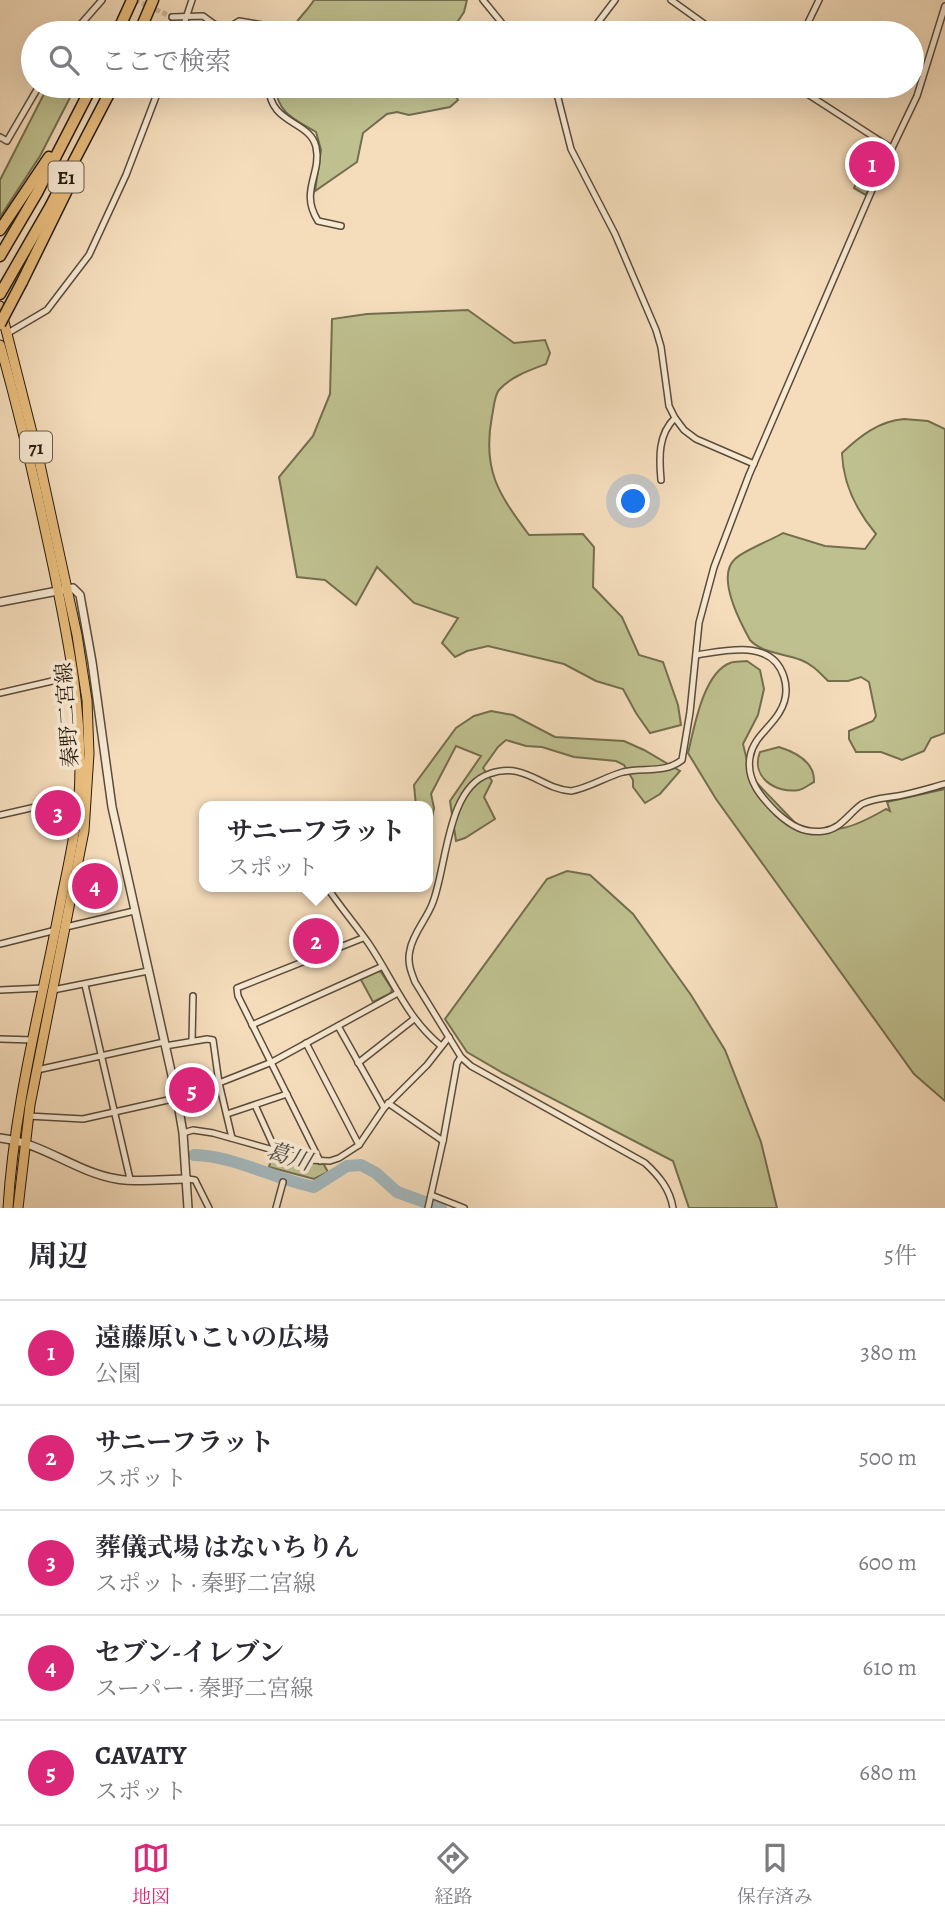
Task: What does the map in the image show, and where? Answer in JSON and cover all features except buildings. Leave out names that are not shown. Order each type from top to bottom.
[{"type":"highway","points":[[122,21],[132,0]]},
{"type":"highway","points":[[144,21],[153,0]]},
{"type":"highway","name":"E1","points":[[0,256],[86,98]]},
{"type":"highway","name":"E1","points":[[0,294],[108,98]]},
{"type":"highway","points":[[0,324],[67,192],[109,98]]},
{"type":"highway","points":[[1,229],[75,121]]},
{"type":"main road","name":"秦野二宮線","points":[[0,306],[39,460],[74,676],[80,755],[79,797],[72,852],[56,930],[37,1070],[20,1141],[18,1208]]},
{"type":"main road","name":"秦野二宮線","points":[[0,345],[84,678],[89,754],[84,831],[66,927],[33,1040],[9,1204]]},
{"type":"street","points":[[84,21],[102,0]]},
{"type":"street","points":[[186,21],[192,0]]},
{"type":"street","points":[[482,0],[500,21]]},
{"type":"street","points":[[599,21],[615,0]]},
{"type":"street","points":[[671,0],[700,21]]},
{"type":"street","points":[[809,21],[819,0]]},
{"type":"street","points":[[924,74],[945,6]]},
{"type":"street","points":[[172,17],[203,16],[210,21]]},
{"type":"street","points":[[0,138],[7,141],[32,98]]},
{"type":"street","points":[[8,333],[47,310],[89,256],[126,175],[155,98]]},
{"type":"street","points":[[271,98],[276,110],[309,135],[317,149],[309,201],[311,211],[318,221],[341,226]]},
{"type":"street","points":[[558,98],[571,149],[615,234],[656,330],[662,347],[669,405],[675,418],[684,430],[696,439],[754,464]]},
{"type":"street","points":[[814,98],[891,148]]},
{"type":"street","points":[[673,1208],[665,1186],[645,1163],[471,1066],[461,1057],[415,982],[409,958],[416,933],[432,905],[442,874],[455,811],[464,793],[478,779],[499,771],[523,772],[562,790],[571,791],[622,772],[673,767],[682,760],[699,623],[714,567],[754,464],[891,148],[916,98]]},
{"type":"street","points":[[661,481],[661,439],[667,426],[675,418]]},
{"type":"street","points":[[0,602],[62,590],[77,590],[82,605],[112,807],[177,1098],[183,1133],[188,1208]]},
{"type":"street","points":[[696,654],[755,650],[772,658],[781,670],[786,684],[783,704],[759,737],[749,760],[751,779],[756,788],[769,805],[792,825],[814,832],[831,830],[872,799],[899,796],[945,784]]},
{"type":"street","points":[[0,693],[74,676]]},
{"type":"street","points":[[0,815],[79,797]]},
{"type":"street","points":[[330,892],[414,1019],[426,1034],[441,1046]]},
{"type":"street","points":[[0,944],[134,911]]},
{"type":"street","points":[[320,1161],[238,996],[237,988],[363,939]]},
{"type":"street","points":[[252,1025],[381,967]]},
{"type":"street","points":[[0,990],[85,985],[148,971]]},
{"type":"street","points":[[85,985],[130,1179]]},
{"type":"street","points":[[219,1083],[272,1062],[397,994]]},
{"type":"street","points":[[192,1041],[193,996]]},
{"type":"street","points":[[358,1062],[414,1019]]},
{"type":"street","points":[[338,1026],[386,1106],[443,1141]]},
{"type":"street","points":[[183,1133],[194,1130],[214,1133],[320,1161],[340,1158],[359,1145],[386,1106],[427,1065],[449,1037]]},
{"type":"street","points":[[0,1039],[33,1040]]},
{"type":"street","points":[[37,1070],[165,1044],[213,1040],[219,1083],[232,1138]]},
{"type":"street","points":[[306,1043],[359,1145]]},
{"type":"street","points":[[428,1208],[457,1063],[461,1057]]},
{"type":"street","points":[[227,1114],[287,1094]]},
{"type":"street","points":[[28,1116],[83,1119],[177,1098]]},
{"type":"street","points":[[254,1105],[275,1149]]},
{"type":"street","points":[[0,1138],[20,1141],[93,1172],[117,1179],[195,1180],[209,1208]]},
{"type":"street","points":[[276,1208],[283,1182]]},
{"type":"street","points":[[0,1194],[9,1204]]},
{"type":"street","points":[[431,1195],[464,1208]]},
{"type":"green space","points":[[314,0],[467,0],[458,21],[297,21]]},
{"type":"green space","points":[[42,98],[70,98],[40,156],[0,217],[0,180]]},
{"type":"green space","points":[[278,98],[458,100],[450,107],[409,115],[397,112],[387,114],[363,133],[357,162],[315,191],[321,150],[316,132],[288,115]]},
{"type":"green space","points":[[874,141],[884,146],[886,151],[866,195],[854,188]]},
{"type":"green space","points":[[468,310],[514,343],[545,340],[550,353],[546,364],[514,378],[496,395],[489,435],[491,466],[495,480],[529,535],[583,534],[594,547],[593,587],[622,617],[639,655],[663,662],[678,705],[681,725],[650,733],[623,689],[596,681],[564,664],[488,646],[455,657],[442,643],[458,618],[414,603],[377,567],[356,605],[325,580],[297,577],[279,477],[313,436],[330,394],[332,319],[367,314]]},
{"type":"green space","points":[[904,419],[928,421],[945,429],[945,733],[931,738],[924,751],[902,760],[881,752],[856,752],[849,739],[849,731],[873,721],[876,716],[869,682],[861,677],[848,681],[828,681],[805,662],[755,645],[736,611],[728,576],[735,559],[783,533],[825,546],[865,549],[876,534],[862,516],[852,496],[842,453],[870,430]]},
{"type":"green space","points":[[747,661],[760,670],[764,689],[758,715],[743,744],[751,777],[802,830],[846,827],[886,809],[890,811],[887,802],[945,789],[945,1101],[914,1074],[716,799],[688,753],[701,703],[713,678],[730,663]]},
{"type":"green space","points":[[491,711],[513,715],[555,737],[624,741],[680,771],[660,794],[645,803],[633,787],[633,780],[624,765],[616,761],[574,757],[506,740],[483,768],[492,781],[484,797],[495,819],[456,841],[450,801],[481,756],[456,746],[431,794],[432,801],[416,801],[414,785],[456,728],[474,716]]},
{"type":"green space","points":[[779,747],[808,763],[814,782],[790,791],[767,782],[759,769],[760,752]]},
{"type":"green space","points":[[567,871],[590,875],[633,914],[691,995],[725,1050],[761,1142],[777,1208],[689,1208],[673,1161],[467,1052],[445,1019],[547,879]]},
{"type":"green space","points":[[377,970],[392,989],[391,993],[373,1002],[360,978]]},
{"type":"green space","points":[[273,1152],[312,1163],[323,1163],[328,1172],[314,1179],[269,1167]]},
{"type":"waterway","name":"葛川","points":[[194,1155],[225,1159],[314,1187],[347,1166],[361,1165],[376,1173],[397,1192],[441,1208]]},
{"type":"tunnel","points":[[135,0],[172,17]]},
{"type":"place","name":"遠藤原いこいの広場","points":[[872,164]]},
{"type":"place","name":"葬儀式場 はないちりん","points":[[58,813]]},
{"type":"place","name":"セブン-イレブン","points":[[95,886]]},
{"type":"place","name":"サニーフラット","points":[[316,941]]},
{"type":"place","name":"CAVATY","points":[[192,1090]]}]
